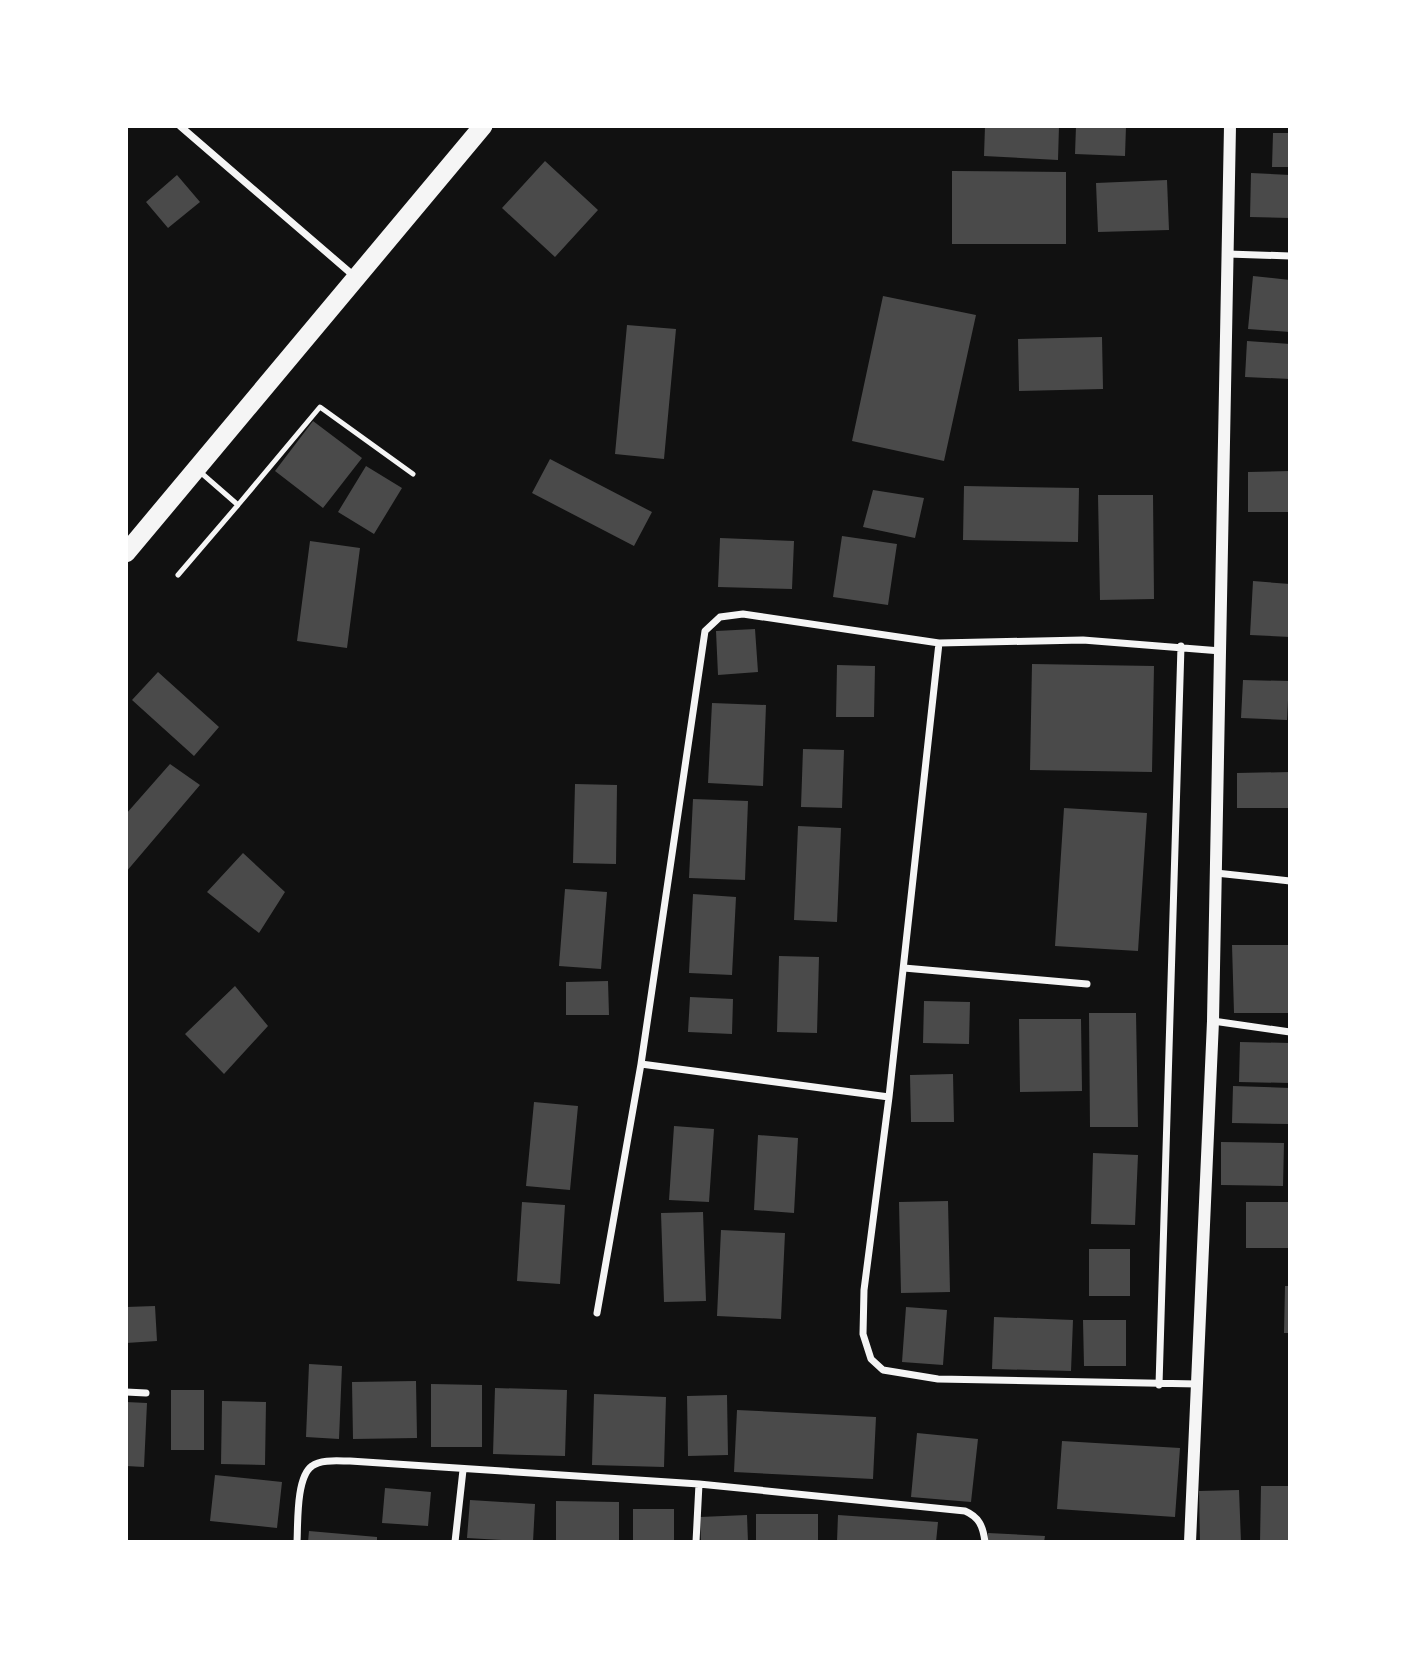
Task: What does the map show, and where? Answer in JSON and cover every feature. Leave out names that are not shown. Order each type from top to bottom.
[{"type":"highway","points":[[126,553],[483,126]]},
{"type":"street","points":[[180,126],[357,279]]},
{"type":"street","points":[[1190,1542],[1213,1021],[1230,126]]},
{"type":"street","points":[[1228,254],[1290,256]]},
{"type":"street","points":[[597,1313],[640,1065],[705,631],[720,617],[743,614],[939,643],[1083,640],[1221,651]]},
{"type":"street","points":[[939,643],[904,968],[864,1290],[863,1334],[870,1359],[883,1370],[927,1378],[1199,1384]]},
{"type":"street","points":[[1159,1385],[1181,646]]},
{"type":"street","points":[[1216,873],[1290,881]]},
{"type":"street","points":[[904,968],[1087,984]]},
{"type":"street","points":[[1213,1021],[1290,1032]]},
{"type":"street","points":[[640,1065],[889,1097]]},
{"type":"street","points":[[126,1392],[146,1393]]},
{"type":"street","points":[[297,1542],[303,1477],[312,1465],[326,1461],[699,1484],[965,1511],[976,1516],[981,1523],[985,1542]]},
{"type":"street","points":[[455,1542],[463,1470]]},
{"type":"street","points":[[696,1542],[699,1484]]},
{"type":"lane","points":[[178,575],[320,407],[413,474]]},
{"type":"lane","points":[[197,469],[238,505]]},
{"type":"building","points":[[985,126],[1059,126],[1058,160],[984,156]]},
{"type":"building","points":[[1076,126],[1126,126],[1125,156],[1075,154]]},
{"type":"building","points":[[1273,133],[1290,133],[1290,167],[1272,167]]},
{"type":"building","points":[[545,161],[598,210],[555,257],[502,208]]},
{"type":"building","points":[[952,171],[1066,172],[1066,244],[952,244]]},
{"type":"building","points":[[1251,173],[1290,175],[1290,218],[1250,217]]},
{"type":"building","points":[[177,175],[200,202],[168,228],[146,202]]},
{"type":"building","points":[[1167,180],[1169,230],[1098,232],[1096,183]]},
{"type":"building","points":[[1253,276],[1290,280],[1290,332],[1248,329]]},
{"type":"building","points":[[883,296],[976,315],[944,461],[852,441]]},
{"type":"building","points":[[627,325],[676,329],[664,459],[615,454]]},
{"type":"building","points":[[1102,337],[1103,389],[1019,391],[1018,339]]},
{"type":"building","points":[[1247,341],[1290,344],[1290,379],[1245,377]]},
{"type":"building","points":[[313,421],[362,458],[323,508],[275,471]]},
{"type":"building","points":[[550,459],[652,512],[634,546],[532,493]]},
{"type":"building","points":[[366,466],[402,488],[374,534],[338,512]]},
{"type":"building","points":[[1290,471],[1290,512],[1248,512],[1248,472]]},
{"type":"building","points":[[964,486],[1079,488],[1078,542],[963,540]]},
{"type":"building","points":[[873,490],[924,498],[915,538],[863,527]]},
{"type":"building","points":[[1098,495],[1153,495],[1154,599],[1100,600]]},
{"type":"building","points":[[842,536],[897,544],[888,605],[833,597]]},
{"type":"building","points":[[720,538],[794,541],[792,589],[718,587]]},
{"type":"building","points":[[310,541],[360,548],[347,648],[297,641]]},
{"type":"building","points":[[1253,581],[1290,584],[1290,637],[1250,635]]},
{"type":"building","points":[[755,629],[758,672],[718,675],[716,631]]},
{"type":"building","points":[[1032,664],[1154,666],[1152,772],[1030,770]]},
{"type":"building","points":[[837,665],[875,666],[874,717],[836,717]]},
{"type":"building","points":[[158,672],[219,727],[194,756],[132,700]]},
{"type":"building","points":[[1243,680],[1289,681],[1287,720],[1241,718]]},
{"type":"building","points":[[712,703],[766,705],[763,786],[708,783]]},
{"type":"building","points":[[803,749],[844,750],[842,808],[801,807]]},
{"type":"building","points":[[170,764],[200,785],[126,872],[126,814]]},
{"type":"building","points":[[1290,772],[1290,808],[1237,808],[1237,773]]},
{"type":"building","points":[[575,784],[617,785],[616,864],[573,863]]},
{"type":"building","points":[[693,799],[748,801],[745,880],[689,878]]},
{"type":"building","points":[[1064,808],[1147,813],[1138,951],[1055,946]]},
{"type":"building","points":[[798,826],[841,828],[837,922],[794,920]]},
{"type":"building","points":[[243,853],[285,892],[259,933],[207,892]]},
{"type":"building","points":[[565,889],[607,892],[601,969],[559,966]]},
{"type":"building","points":[[693,894],[736,897],[732,975],[689,973]]},
{"type":"building","points":[[1232,945],[1290,945],[1290,1013],[1234,1013]]},
{"type":"building","points":[[779,956],[819,957],[817,1033],[777,1032]]},
{"type":"building","points":[[608,981],[609,1015],[566,1015],[566,982]]},
{"type":"building","points":[[235,986],[268,1026],[224,1074],[185,1034]]},
{"type":"building","points":[[690,997],[733,999],[732,1034],[688,1032]]},
{"type":"building","points":[[924,1001],[970,1002],[969,1044],[923,1043]]},
{"type":"building","points":[[1089,1013],[1136,1013],[1138,1127],[1090,1127]]},
{"type":"building","points":[[1019,1019],[1081,1019],[1082,1091],[1020,1092]]},
{"type":"building","points":[[1240,1042],[1290,1043],[1290,1083],[1239,1082]]},
{"type":"building","points":[[953,1074],[954,1122],[911,1122],[910,1075]]},
{"type":"building","points":[[1233,1086],[1290,1088],[1290,1124],[1232,1123]]},
{"type":"building","points":[[534,1102],[578,1106],[570,1190],[526,1186]]},
{"type":"building","points":[[674,1126],[714,1129],[709,1202],[669,1200]]},
{"type":"building","points":[[758,1135],[798,1138],[794,1213],[754,1210]]},
{"type":"building","points":[[1221,1142],[1284,1143],[1283,1186],[1221,1185]]},
{"type":"building","points":[[1093,1153],[1138,1155],[1135,1225],[1091,1224]]},
{"type":"building","points":[[948,1201],[950,1292],[901,1293],[899,1202]]},
{"type":"building","points":[[522,1202],[565,1205],[560,1284],[517,1281]]},
{"type":"building","points":[[1246,1202],[1290,1202],[1290,1248],[1246,1248]]},
{"type":"building","points":[[703,1212],[706,1301],[664,1302],[661,1213]]},
{"type":"building","points":[[721,1230],[785,1233],[781,1319],[717,1316]]},
{"type":"building","points":[[1089,1249],[1130,1249],[1130,1296],[1089,1296]]},
{"type":"building","points":[[1285,1286],[1290,1286],[1290,1333],[1284,1333]]},
{"type":"building","points":[[155,1306],[157,1341],[126,1343],[126,1307]]},
{"type":"building","points":[[906,1307],[947,1310],[943,1365],[902,1362]]},
{"type":"building","points":[[994,1317],[1073,1320],[1071,1371],[992,1369]]},
{"type":"building","points":[[1083,1320],[1126,1320],[1126,1366],[1084,1366]]},
{"type":"building","points":[[309,1364],[342,1366],[339,1439],[306,1437]]},
{"type":"building","points":[[416,1381],[417,1438],[353,1439],[352,1382]]},
{"type":"building","points":[[431,1384],[482,1385],[482,1447],[431,1447]]},
{"type":"building","points":[[495,1388],[567,1390],[565,1456],[493,1454]]},
{"type":"building","points":[[171,1390],[204,1390],[204,1450],[171,1450]]},
{"type":"building","points":[[594,1394],[666,1397],[664,1467],[592,1465]]},
{"type":"building","points":[[727,1395],[728,1455],[688,1456],[687,1396]]},
{"type":"building","points":[[222,1401],[266,1402],[265,1465],[221,1464]]},
{"type":"building","points":[[126,1402],[147,1403],[144,1467],[126,1466]]},
{"type":"building","points":[[737,1410],[876,1417],[873,1479],[734,1472]]},
{"type":"building","points":[[917,1433],[978,1439],[971,1502],[911,1497]]},
{"type":"building","points":[[1062,1441],[1180,1448],[1175,1517],[1057,1509]]},
{"type":"building","points":[[215,1475],[282,1482],[277,1528],[210,1521]]},
{"type":"building","points":[[1261,1486],[1290,1486],[1290,1542],[1260,1542]]},
{"type":"building","points":[[385,1488],[431,1492],[428,1526],[382,1523]]},
{"type":"building","points":[[1239,1490],[1241,1542],[1200,1542],[1199,1491]]},
{"type":"building","points":[[470,1500],[535,1504],[533,1542],[467,1538]]},
{"type":"building","points":[[556,1501],[619,1502],[619,1542],[556,1542]]},
{"type":"building","points":[[633,1509],[674,1509],[674,1542],[633,1542]]},
{"type":"building","points":[[756,1514],[818,1514],[818,1542],[756,1542]]},
{"type":"building","points":[[747,1515],[748,1542],[701,1542],[700,1517]]},
{"type":"building","points":[[838,1515],[938,1522],[936,1542],[837,1542]]},
{"type":"building","points":[[309,1531],[377,1537],[377,1542],[308,1542]]},
{"type":"building","points":[[988,1533],[1045,1536],[1044,1542],[988,1542]]}]
